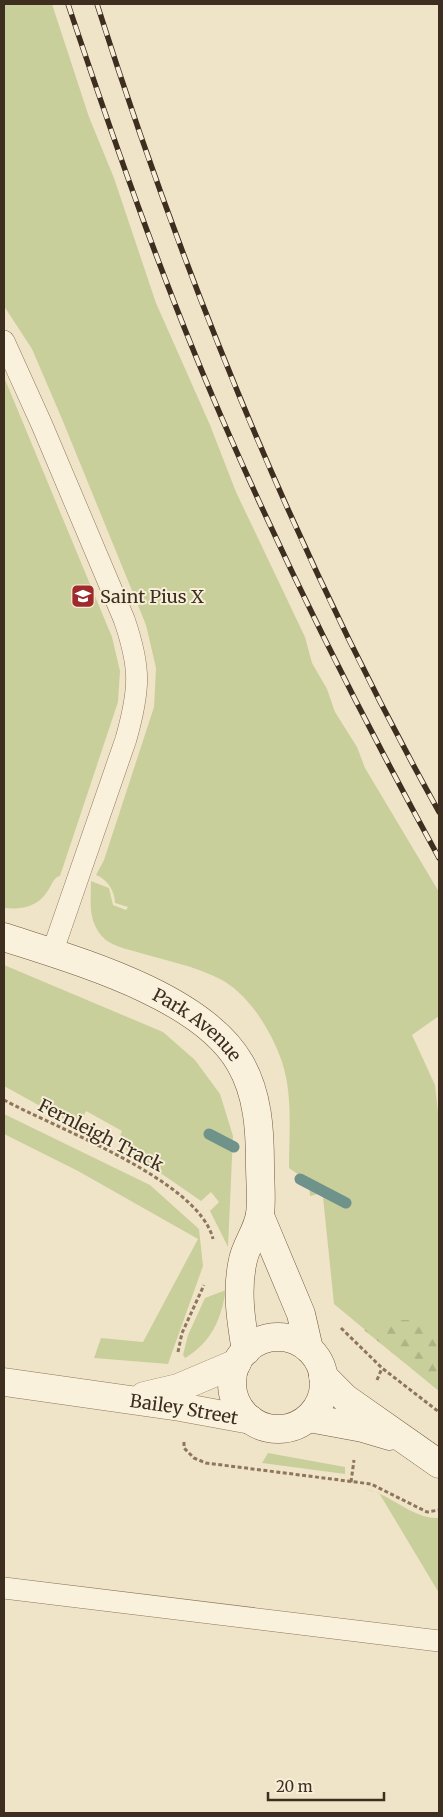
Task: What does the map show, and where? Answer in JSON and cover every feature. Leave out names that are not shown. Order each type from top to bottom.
[{"type":"main road","name":"Park Avenue","points":[[4,936],[164,997],[209,1028],[227,1047],[244,1073],[258,1114],[260,1130],[260,1216],[243,1259],[240,1278],[241,1357]]},
{"type":"main road","name":"Park Avenue","points":[[260,1216],[301,1314],[309,1349]]},
{"type":"main road","points":[[324,1376],[323,1392],[318,1406],[309,1418],[295,1426],[280,1430],[264,1428],[241,1412],[232,1388],[232,1376],[241,1357],[265,1339],[277,1337],[294,1341],[309,1349],[318,1362],[324,1376],[345,1398],[430,1456]]},
{"type":"main road","name":"Bailey Street","points":[[118,1398],[157,1394],[178,1388],[241,1357]]},
{"type":"main road","name":"Bailey Street","points":[[4,1382],[204,1411],[251,1420]]},
{"type":"main road","points":[[309,1418],[363,1428],[430,1456]]},
{"type":"lane","points":[[4,341],[42,425],[124,619],[134,649],[138,683],[136,702],[126,739],[52,953]]},
{"type":"lane","points":[[4,1588],[439,1641]]},
{"type":"path","name":"Fernleigh Track","points":[[4,1100],[160,1178],[203,1217],[213,1237],[213,1246]]},
{"type":"path","points":[[177,1361],[182,1333],[208,1277]]},
{"type":"path","points":[[335,1323],[382,1368],[439,1412]]},
{"type":"path","points":[[184,1441],[184,1448],[194,1458],[206,1463],[371,1484],[427,1512],[439,1510]]},
{"type":"path","points":[[351,1482],[354,1458]]},
{"type":"green space","points":[[4,4],[52,4],[89,117],[114,178],[156,303],[210,425],[236,492],[305,637],[312,663],[327,689],[335,712],[357,747],[365,768],[439,892],[439,1016],[412,1035],[435,1085],[439,1122],[439,1391],[334,1304],[323,1197],[318,1194],[310,1196],[309,1182],[289,1168],[290,1115],[288,1088],[282,1062],[266,1027],[250,1004],[231,986],[210,974],[115,945],[101,936],[93,919],[91,881],[109,888],[113,905],[126,910],[128,907],[115,903],[114,894],[110,886],[104,879],[96,875],[104,860],[154,707],[156,668],[146,625],[62,419],[32,349],[4,306]]},
{"type":"green space","points":[[4,377],[112,637],[120,671],[118,702],[60,876],[55,879],[46,893],[36,903],[18,908],[4,908]]},
{"type":"green space","points":[[4,965],[163,1032],[195,1060],[220,1094],[233,1136],[228,1247],[210,1211],[219,1202],[211,1192],[201,1201],[117,1143],[122,1131],[86,1111],[78,1127],[4,1086]]},
{"type":"green space","points":[[4,1114],[150,1185],[199,1229],[203,1266],[168,1364],[94,1358],[101,1338],[143,1342],[198,1239],[78,1171],[4,1134]]},
{"type":"green space","points":[[226,1290],[214,1329],[202,1345],[185,1358],[183,1355],[188,1335],[205,1298]]},
{"type":"green space","points":[[394,1320],[413,1320],[439,1332],[439,1391],[364,1330]]},
{"type":"green space","points":[[268,1453],[345,1467],[345,1474],[262,1463]]},
{"type":"green space","points":[[379,1494],[419,1514],[439,1518],[439,1593]]},
{"type":"waterway","points":[[209,1134],[234,1147]]},
{"type":"waterway","points":[[300,1179],[346,1203]]},
{"type":"railway","points":[[68,4],[144,223],[186,332],[231,439],[330,651],[439,858]]},
{"type":"railway","points":[[97,4],[131,109],[168,212],[248,417],[291,517],[338,617],[387,715],[439,812]]},
{"type":"place","name":"Saint Pius X","points":[[83,596]]}]
